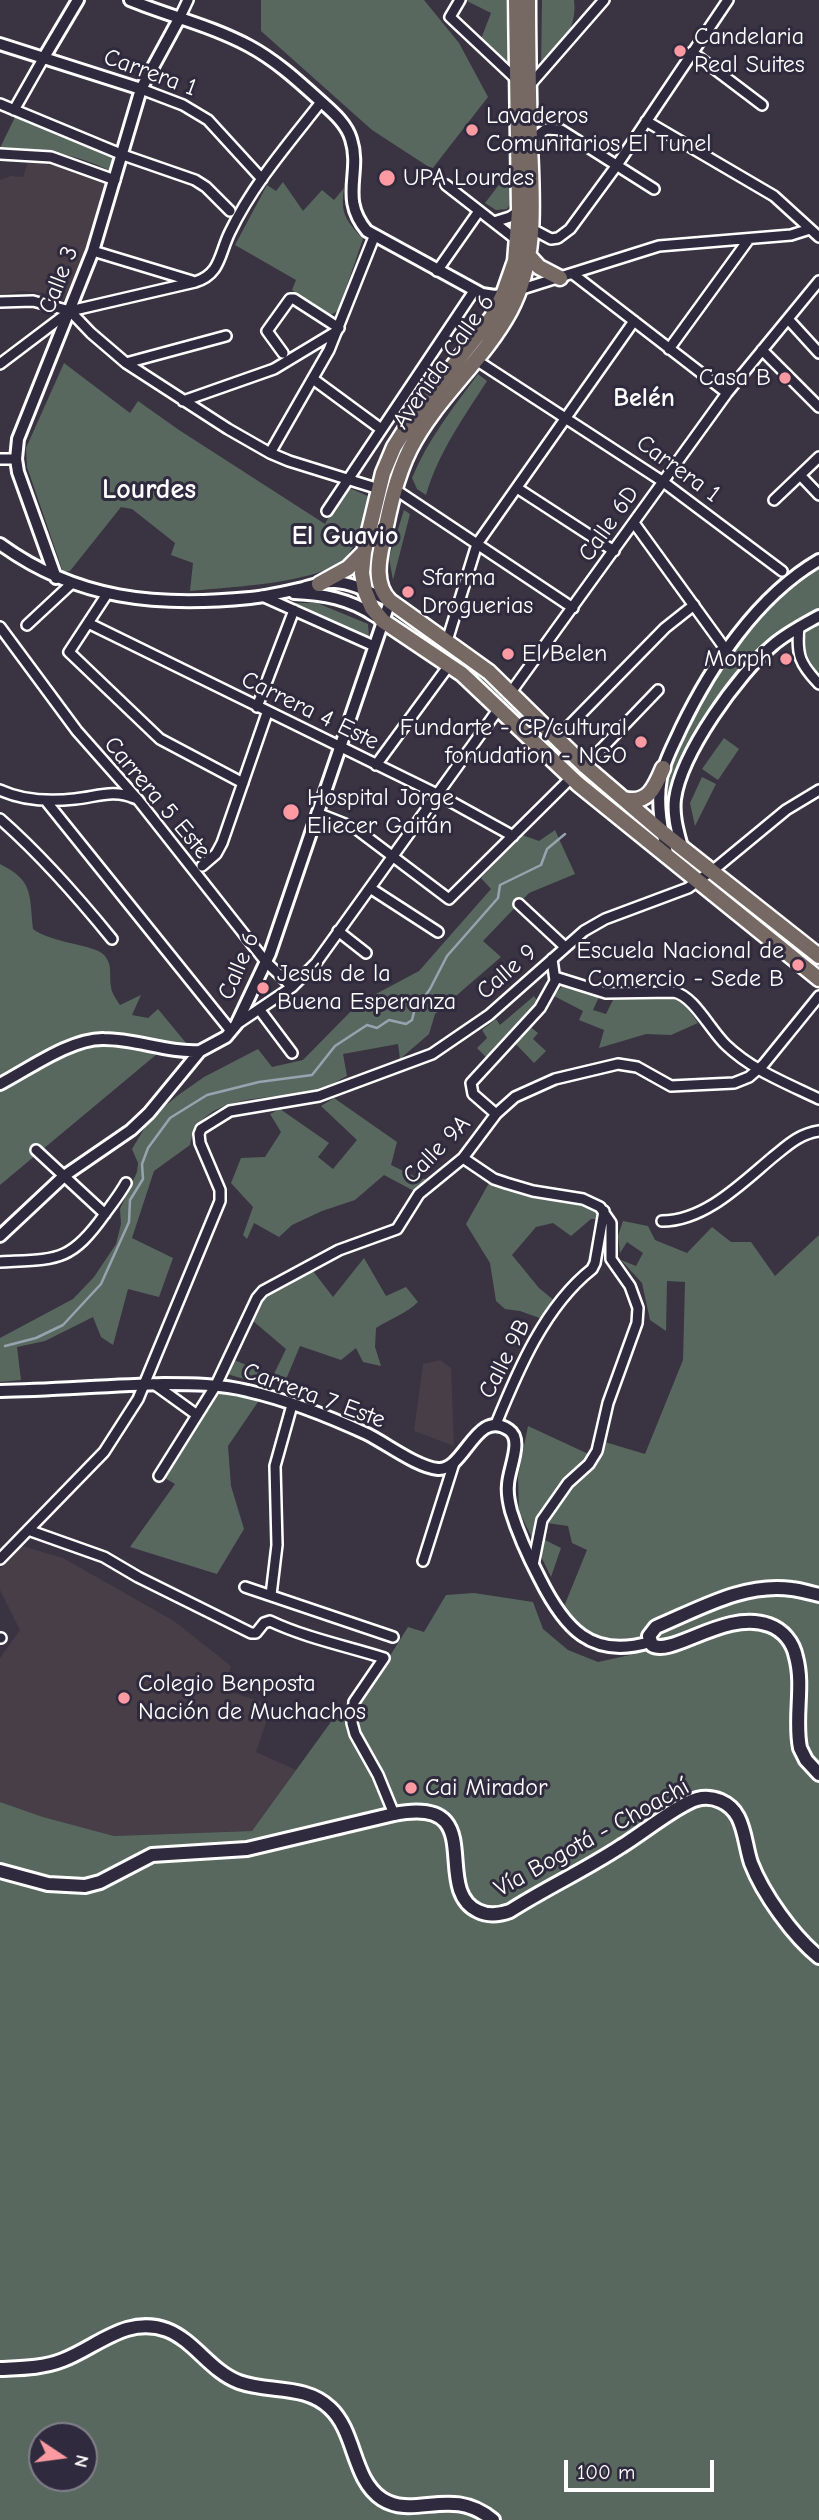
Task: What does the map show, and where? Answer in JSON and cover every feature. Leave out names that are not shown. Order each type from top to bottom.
[{"type":"main road","name":"Avenida Calle 6","points":[[390,601],[380,585],[379,568],[385,528],[407,457],[418,436],[503,323],[519,290],[529,256],[532,229],[530,141],[516,0]]},
{"type":"main road","name":"Avenida Calle 6","points":[[383,621],[372,608],[362,573],[364,552],[379,489],[390,456],[402,432],[485,326],[503,295],[511,274],[518,240],[528,0]]},
{"type":"main road","points":[[529,256],[539,267],[566,276]]},
{"type":"main road","points":[[319,584],[348,568],[364,552]]},
{"type":"main road","points":[[390,601],[489,671],[585,766],[662,832],[819,956]]},
{"type":"main road","points":[[383,621],[450,664],[500,707],[571,778],[819,979]]},
{"type":"main road","points":[[624,799],[636,801],[647,796],[655,788],[663,768]]},
{"type":"main road","points":[[819,1595],[791,1588],[766,1588],[739,1593],[656,1627],[650,1633],[650,1642],[657,1648],[666,1648],[722,1625],[760,1622],[779,1629],[791,1644],[798,1664],[800,1748],[806,1760],[819,1774]]},
{"type":"main road","name":"Vía Bogotá - Choachí","points":[[0,1871],[48,1884],[85,1886],[100,1882],[152,1855],[247,1849],[394,1814],[424,1812],[437,1816],[452,1832],[460,1893],[470,1907],[492,1915],[510,1911],[617,1849],[690,1802],[708,1798],[731,1807],[738,1817],[752,1865],[769,1897],[799,1937],[819,1956]]},
{"type":"main road","points":[[0,2369],[40,2366],[65,2359],[122,2329],[146,2326],[159,2328],[183,2338],[229,2378],[252,2386],[306,2394],[329,2407],[342,2422],[362,2472],[380,2498],[389,2503],[408,2506],[460,2503],[494,2520]]},
{"type":"street","points":[[14,110],[78,0]]},
{"type":"street","points":[[130,0],[226,35],[285,69],[343,123],[350,136],[353,149],[352,202],[361,225],[374,236],[488,296],[503,295],[659,246],[791,235],[810,229]]},
{"type":"street","name":"Calle 3","points":[[56,578],[18,472],[16,459],[20,429],[93,251],[141,89],[188,0]]},
{"type":"street","points":[[460,0],[450,17],[524,83],[604,0]]},
{"type":"street","points":[[532,229],[551,239],[565,234],[617,165],[728,0]]},
{"type":"street","name":"Carrera 1","points":[[0,44],[183,105],[208,120],[262,179]]},
{"type":"street","points":[[692,52],[762,105]]},
{"type":"street","points":[[0,364],[70,311],[207,278],[215,270],[237,219],[262,179],[321,102]]},
{"type":"street","points":[[0,104],[123,155],[195,180],[230,211]]},
{"type":"street","points":[[646,121],[774,196],[819,237]]},
{"type":"street","points":[[530,141],[546,129],[561,130],[654,189]]},
{"type":"street","points":[[0,154],[51,157],[116,180]]},
{"type":"street","points":[[446,184],[518,240]]},
{"type":"street","points":[[437,271],[479,211]]},
{"type":"street","points":[[494,222],[510,218],[519,211]]},
{"type":"street","points":[[271,453],[338,329],[374,236]]},
{"type":"street","points":[[670,349],[749,239]]},
{"type":"street","points":[[93,251],[195,282]]},
{"type":"street","points":[[566,276],[634,321],[726,393]]},
{"type":"street","name":"Calle 6D","points":[[510,692],[726,393],[819,281]]},
{"type":"street","points":[[327,511],[474,291]]},
{"type":"street","points":[[283,353],[267,331],[290,299],[294,299],[338,329]]},
{"type":"street","points":[[0,302],[33,301],[70,311],[127,363],[183,401],[271,453],[347,481],[379,489]]},
{"type":"street","points":[[788,318],[819,353]]},
{"type":"street","points":[[447,641],[477,544],[634,321]]},
{"type":"street","points":[[183,401],[274,369],[338,329]]},
{"type":"street","points":[[127,363],[226,335]]},
{"type":"street","points":[[762,349],[819,407]]},
{"type":"street","name":"Carrera 1","points":[[476,359],[662,481],[782,570]]},
{"type":"street","points":[[313,379],[382,429]]},
{"type":"street","points":[[774,499],[819,457]]},
{"type":"street","points":[[0,459],[16,459]]},
{"type":"street","points":[[800,475],[819,495]]},
{"type":"street","points":[[517,488],[614,551]]},
{"type":"street","points":[[396,490],[573,608]]},
{"type":"street","points":[[634,523],[726,650]]},
{"type":"street","points":[[0,544],[56,578],[107,594],[184,600],[262,596],[336,582],[390,601],[383,621],[354,604],[330,596],[275,594]]},
{"type":"street","points":[[668,858],[662,832],[659,791],[663,768],[694,702],[726,650],[782,588],[819,560]]},
{"type":"street","points":[[27,625],[71,584]]},
{"type":"street","points":[[107,594],[69,652],[160,739],[243,783]]},
{"type":"street","points":[[262,596],[374,646]]},
{"type":"street","points":[[565,730],[665,628],[694,605]]},
{"type":"street","points":[[257,707],[294,610]]},
{"type":"street","points":[[682,847],[676,817],[676,797],[683,772],[699,741],[722,704],[755,663],[775,643],[819,616]]},
{"type":"street","name":"Calle 6","points":[[0,1236],[64,1176],[131,1130],[149,1113],[201,1051],[219,1042],[234,1028],[266,961],[383,621]]},
{"type":"street","name":"Carrera 4 Este","points":[[88,623],[437,794],[513,836]]},
{"type":"street","name":"Carrera 5 Este","points":[[0,627],[78,731],[139,801],[266,961],[292,987]]},
{"type":"street","points":[[799,627],[798,653],[804,666],[819,684]]},
{"type":"street","points":[[376,765],[450,664]]},
{"type":"street","points":[[585,766],[657,690]]},
{"type":"street","points":[[46,801],[234,1028],[292,987],[316,963],[500,707]]},
{"type":"street","points":[[202,866],[216,854],[222,844],[267,712]]},
{"type":"street","points":[[317,813],[355,828],[449,899],[571,778]]},
{"type":"street","points":[[0,790],[26,799],[46,801],[112,793],[139,801]]},
{"type":"street","name":"Calle 9","points":[[149,1385],[218,1207],[220,1190],[200,1143],[201,1129],[240,1108],[320,1096],[432,1054],[453,1042],[489,1014],[584,931],[605,919],[677,893],[698,881],[786,810],[819,790]]},
{"type":"street","points":[[0,819],[53,870],[112,939]]},
{"type":"street","points":[[370,888],[439,932]]},
{"type":"street","points":[[519,904],[564,946]]},
{"type":"street","points":[[338,931],[366,953]]},
{"type":"street","points":[[496,1114],[473,1094],[472,1080],[531,1019],[550,993],[555,977],[552,959]]},
{"type":"street","points":[[555,977],[606,993],[684,994],[724,1043],[758,1070],[819,1099]]},
{"type":"street","name":"Calle 9A","points":[[159,1476],[216,1385],[252,1306],[263,1291],[339,1250],[393,1231],[404,1219],[419,1194],[463,1158],[496,1114],[515,1097],[542,1084],[606,1066],[625,1064],[638,1067],[666,1084],[676,1086],[727,1085],[741,1081],[758,1070],[819,996]]},
{"type":"street","points":[[259,1009],[292,1053]]},
{"type":"street","points":[[0,1084],[71,1046],[94,1039],[176,1051],[201,1051]]},
{"type":"street","points":[[662,1221],[684,1218],[700,1211],[727,1195],[797,1138],[819,1131]]},
{"type":"street","points":[[36,1150],[104,1214]]},
{"type":"street","points":[[463,1158],[494,1179],[533,1191],[583,1199],[604,1211],[612,1227],[611,1259],[634,1293],[638,1316],[608,1403],[594,1457],[568,1483],[541,1520],[533,1565]]},
{"type":"street","points":[[0,1262],[40,1260],[63,1255],[86,1240],[126,1183]]},
{"type":"street","name":"Calle 9B","points":[[423,1561],[454,1463],[486,1427],[496,1424],[519,1369],[561,1299],[592,1269],[604,1211]]},
{"type":"street","points":[[0,1559],[104,1452],[149,1385],[197,1415]]},
{"type":"street","name":"Carrera 7 Este","points":[[0,1391],[216,1385],[248,1391],[292,1405],[356,1430],[431,1467],[445,1468],[454,1463]]},
{"type":"street","points":[[271,1595],[277,1545],[275,1466],[292,1405]]},
{"type":"street","points":[[496,1424],[514,1436],[515,1447],[508,1480],[511,1512],[533,1565],[560,1616],[582,1636],[598,1644],[618,1648],[650,1642]]},
{"type":"street","points":[[28,1530],[104,1557],[248,1632],[256,1633],[264,1623],[270,1621],[294,1633],[332,1641],[384,1658],[354,1702],[352,1723],[355,1734],[378,1774],[394,1814]]},
{"type":"street","points":[[245,1587],[393,1637]]},
{"type":"shaded area","points":[[28,161],[74,169],[110,183],[69,297],[60,301],[44,293],[21,291],[0,295],[0,180],[11,176],[23,177]]},
{"type":"shaded area","points":[[440,1360],[451,1368],[454,1446],[414,1431],[423,1364]]},
{"type":"shaded area","name":"Colegio Benposta Nación de Muchachos","points":[[22,1546],[63,1558],[174,1621],[231,1666],[224,1690],[272,1705],[256,1752],[296,1770],[252,1831],[114,1836],[0,1802],[0,1658],[20,1630],[0,1590],[0,1569]]},
{"type":"green space","points":[[261,0],[424,0],[459,43],[488,97],[432,169],[372,130],[261,31]]},
{"type":"green space","points":[[465,0],[506,0],[509,68],[481,39],[491,13]]},
{"type":"green space","points":[[542,0],[574,0],[574,11],[570,30],[541,71]]},
{"type":"green space","points":[[16,115],[117,157],[111,171],[57,153],[0,148]]},
{"type":"green space","points":[[511,169],[512,200],[507,209],[496,210],[485,203]]},
{"type":"green space","points":[[283,182],[303,211],[322,190],[334,200],[344,188],[344,211],[352,227],[363,239],[338,311],[326,317],[292,290],[296,280],[235,245],[267,185],[276,191]]},
{"type":"green space","points":[[64,363],[130,413],[138,401],[325,524],[345,486],[370,497],[351,551],[334,566],[295,579],[190,591],[193,563],[171,555],[175,543],[132,509],[121,507],[70,571],[63,572],[27,467],[26,448]]},
{"type":"green space","points":[[478,374],[487,381],[445,450],[426,495],[417,489],[412,478],[418,464],[433,437]]},
{"type":"green space","points":[[404,510],[410,514],[393,580],[389,558]]},
{"type":"green space","points":[[819,568],[819,611],[761,650],[694,741],[674,826],[667,825],[664,796],[669,769],[679,743],[712,680],[736,645],[761,616],[789,590]]},
{"type":"green space","points":[[291,603],[317,603],[368,624],[369,637]]},
{"type":"green space","points":[[406,621],[478,670],[616,800],[612,805],[403,628]]},
{"type":"green space","points":[[819,622],[819,674],[808,658],[804,641],[808,628]]},
{"type":"green space","points":[[724,738],[739,749],[718,780],[702,769]]},
{"type":"green space","points":[[702,777],[716,784],[695,826],[690,803]]},
{"type":"green space","points":[[555,830],[575,874],[529,893],[483,941],[501,957],[435,1014],[429,1034],[400,1059],[398,1044],[343,1054],[347,1076],[317,1090],[237,1102],[207,1116],[196,1128],[190,1145],[154,1171],[132,1238],[173,1258],[159,1297],[128,1289],[113,1345],[101,1337],[93,1317],[45,1341],[17,1347],[21,1380],[0,1382],[0,1338],[73,1299],[94,1277],[116,1244],[121,1224],[120,1209],[137,1172],[138,1163],[132,1149],[150,1119],[204,1077],[258,1049],[272,1067],[303,1060],[359,1003],[419,971],[491,889],[481,878],[522,835],[539,841]]},
{"type":"green space","points":[[0,864],[19,876],[28,890],[33,929],[51,938],[104,955],[110,966],[112,991],[120,1005],[141,995],[132,1015],[148,1018],[158,1009],[186,1043],[167,1043],[105,1033],[93,1034],[66,1043],[0,1079]]},
{"type":"green space","points":[[563,985],[599,997],[593,1010],[606,1014],[614,998],[676,999],[685,1004],[698,1023],[671,1035],[646,1034],[599,1048],[604,1030],[579,1020],[583,1011],[554,996]]},
{"type":"green space","points":[[534,996],[540,1005],[487,1058],[477,1048],[487,1038],[482,1030],[496,1019],[500,1025]]},
{"type":"green space","points":[[528,1025],[538,1033],[533,1039],[546,1051],[534,1063],[513,1041]]},
{"type":"green space","points":[[101,1046],[157,1054],[0,1185],[0,1090],[81,1049]]},
{"type":"green space","points":[[334,1098],[397,1142],[391,1165],[418,1178],[427,1179],[414,1191],[384,1175],[355,1200],[292,1225],[279,1237],[254,1223],[247,1239],[243,1235],[253,1207],[231,1183],[241,1158],[265,1157],[281,1132],[270,1114],[280,1109],[329,1143],[318,1157],[333,1169],[357,1140],[321,1106]]},
{"type":"green space","points":[[489,1183],[529,1196],[588,1206],[599,1211],[599,1219],[591,1219],[571,1236],[553,1223],[536,1227],[512,1255],[539,1288],[556,1302],[545,1320],[505,1309],[496,1301],[490,1263],[466,1224]]},
{"type":"green space","points":[[623,1221],[648,1226],[655,1240],[687,1253],[712,1227],[731,1242],[751,1242],[775,1276],[819,1235],[819,2520],[0,2520],[0,1802],[114,1836],[252,1831],[341,1708],[363,1699],[408,1627],[424,1632],[446,1595],[474,1593],[533,1602],[543,1629],[568,1650],[598,1662],[630,1655],[630,1643],[593,1633],[577,1623],[563,1609],[587,1550],[572,1543],[568,1526],[547,1523],[543,1539],[561,1548],[551,1577],[519,1511],[518,1477],[528,1426],[597,1458],[605,1442],[645,1454],[683,1360],[685,1282],[667,1281],[666,1331],[650,1320],[642,1283],[621,1260],[636,1266],[643,1253],[627,1242],[620,1253],[618,1236]]},
{"type":"green space","points":[[364,1258],[386,1296],[406,1287],[418,1302],[376,1328],[375,1347],[381,1366],[363,1362],[356,1348],[341,1360],[300,1346],[287,1377],[268,1386],[227,1374],[234,1360],[273,1376],[286,1349],[253,1321],[265,1296],[313,1271],[333,1297]]},
{"type":"green space","points":[[218,1393],[260,1399],[228,1446],[231,1486],[244,1529],[217,1574],[130,1547],[175,1484],[163,1477]]},
{"type":"waterway","points":[[5,1346],[36,1338],[63,1325],[101,1284],[129,1222],[130,1200],[143,1179],[142,1164],[148,1148],[170,1118],[207,1095],[259,1082],[312,1075],[335,1046],[367,1025],[377,1028],[389,1020],[406,1024],[412,1020],[447,956],[498,898],[500,885],[541,865],[547,849],[565,834]]},
{"type":"place","name":"Candelaria Real Suites","points":[[680,51]]},
{"type":"place","name":"Lavaderos Comunitarios El Tunel","points":[[472,130]]},
{"type":"place","name":"UPA Lourdes","points":[[387,178]]},
{"type":"place","name":"Casa B","points":[[785,378]]},
{"type":"place","name":"Sfarma Droguerias","points":[[408,592]]},
{"type":"place","name":"El Belen","points":[[508,654]]},
{"type":"place","name":"Morph","points":[[786,659]]},
{"type":"place","name":"Fundarte - CP/cultural fonudation - NGO","points":[[641,742]]},
{"type":"place","name":"Hospital Jorge Eliecer Gaitán","points":[[291,812]]},
{"type":"place","name":"Escuela Nacional de Comercio - Sede B","points":[[798,965]]},
{"type":"place","name":"Jesús de la Buena Esperanza","points":[[263,988]]},
{"type":"place","name":"Colegio Benposta Nación de Muchachos","points":[[124,1698]]},
{"type":"place","name":"Cai Mirador","points":[[411,1788]]},
{"type":"district","name":"Belén","points":[[644,399]]},
{"type":"district","name":"Lourdes","points":[[149,490]]},
{"type":"district","name":"El Guavio","points":[[345,537]]}]
